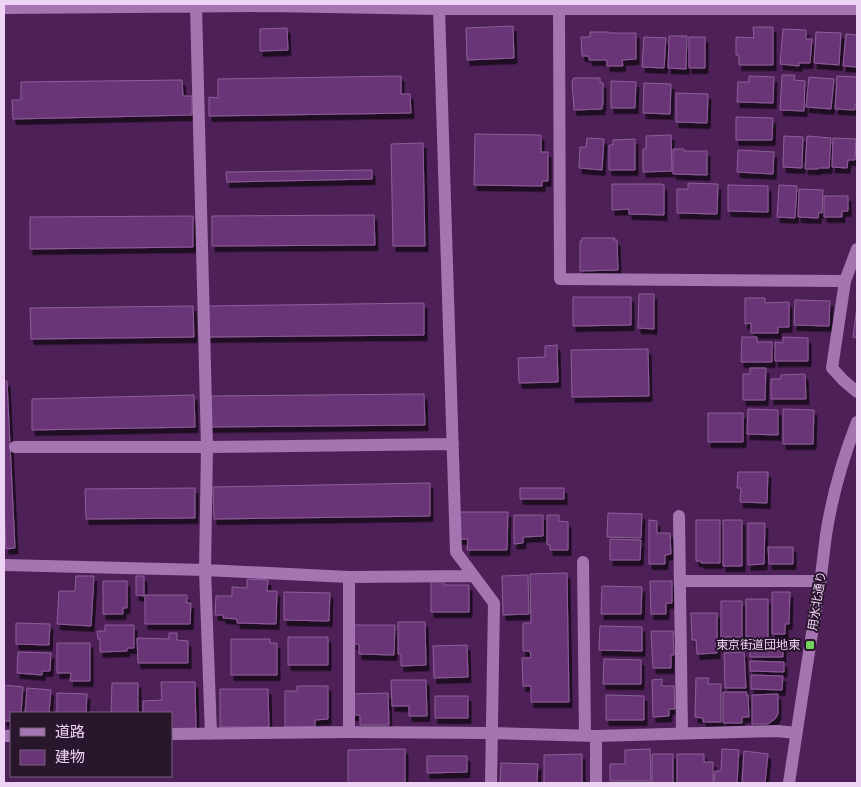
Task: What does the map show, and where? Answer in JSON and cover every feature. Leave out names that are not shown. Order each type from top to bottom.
[{"type":"street","points":[[196,6],[208,447],[205,570],[211,734]]},
{"type":"street","points":[[4,8],[271,6],[559,9],[637,6],[802,7],[857,10]]},
{"type":"street","points":[[438,9],[456,552],[494,603],[491,783]]},
{"type":"street","points":[[559,9],[560,279],[845,281]]},
{"type":"street","points":[[857,249],[845,281],[832,368],[857,392]]},
{"type":"street","name":"用水北通り","points":[[789,783],[826,535],[835,489],[848,443],[857,422]]},
{"type":"street","points":[[15,447],[453,444]]},
{"type":"street","points":[[679,516],[682,733]]},
{"type":"street","points":[[583,562],[591,736],[596,783]]},
{"type":"street","points":[[4,565],[205,570],[349,577],[474,576]]},
{"type":"street","points":[[349,577],[349,732]]},
{"type":"street","points":[[680,581],[820,582]]},
{"type":"street","points":[[172,734],[349,732],[591,736],[777,731],[796,733]]},
{"type":"building","points":[[513,26],[514,58],[467,60],[466,28]]},
{"type":"building","points":[[753,27],[773,27],[773,65],[739,65],[739,55],[736,55],[736,37],[754,38]]},
{"type":"building","points":[[287,28],[288,50],[260,51],[260,29]]},
{"type":"building","points":[[783,29],[806,30],[806,39],[812,39],[810,63],[799,63],[799,66],[780,64]]},
{"type":"building","points":[[590,32],[636,33],[636,59],[622,60],[623,66],[607,66],[607,60],[589,60],[589,56],[582,56],[581,37],[590,37]]},
{"type":"building","points":[[816,32],[841,33],[839,65],[814,63]]},
{"type":"building","points":[[846,34],[857,35],[857,67],[843,66]]},
{"type":"building","points":[[669,36],[687,36],[686,69],[668,68]]},
{"type":"building","points":[[644,37],[666,38],[664,68],[642,67]]},
{"type":"building","points":[[689,37],[705,37],[705,68],[689,68]]},
{"type":"building","points":[[782,75],[795,75],[794,80],[805,81],[804,111],[780,110]]},
{"type":"building","points":[[401,76],[401,94],[410,94],[411,113],[209,116],[209,97],[218,98],[218,79]]},
{"type":"building","points":[[749,76],[774,77],[773,103],[737,102],[738,82],[749,82]]},
{"type":"building","points":[[837,76],[857,77],[857,104],[855,104],[855,110],[835,109]]},
{"type":"building","points":[[809,77],[834,79],[831,109],[806,107]]},
{"type":"building","points":[[574,78],[600,78],[600,82],[603,83],[602,109],[574,110],[572,81]]},
{"type":"building","points":[[182,80],[183,96],[192,96],[192,115],[13,119],[12,100],[21,100],[21,82]]},
{"type":"building","points":[[611,81],[636,82],[635,108],[611,108]]},
{"type":"building","points":[[644,83],[671,84],[670,114],[643,113]]},
{"type":"building","points":[[676,93],[708,94],[707,123],[676,122]]},
{"type":"building","points":[[736,117],[773,118],[772,140],[736,140]]},
{"type":"building","points":[[475,134],[541,135],[541,152],[548,152],[548,181],[542,181],[542,186],[474,185]]},
{"type":"building","points":[[671,135],[672,171],[643,172],[643,149],[646,149],[646,136]]},
{"type":"building","points":[[784,136],[803,137],[802,168],[783,167]]},
{"type":"building","points":[[807,136],[831,138],[829,168],[805,169]]},
{"type":"building","points":[[587,138],[604,139],[602,170],[579,168],[580,147],[586,147]]},
{"type":"building","points":[[833,138],[856,139],[855,160],[848,160],[847,168],[832,167]]},
{"type":"building","points":[[635,139],[635,170],[609,170],[609,145],[613,145],[613,140]]},
{"type":"building","points":[[423,143],[425,246],[393,246],[391,144]]},
{"type":"building","points":[[673,149],[707,151],[707,175],[673,174]]},
{"type":"building","points":[[738,150],[774,152],[773,174],[737,172]]},
{"type":"building","points":[[372,170],[372,179],[227,182],[226,172]]},
{"type":"building","points":[[688,183],[718,184],[717,214],[677,213],[677,189],[688,189]]},
{"type":"building","points":[[612,184],[664,185],[664,215],[629,214],[629,209],[612,210]]},
{"type":"building","points":[[728,185],[768,186],[768,212],[728,211]]},
{"type":"building","points":[[779,185],[797,186],[795,218],[777,217]]},
{"type":"building","points":[[799,189],[823,190],[822,213],[819,212],[818,218],[798,217]]},
{"type":"building","points":[[824,196],[848,196],[848,211],[842,211],[842,217],[824,217]]},
{"type":"building","points":[[374,215],[375,245],[212,246],[212,216]]},
{"type":"building","points":[[193,216],[193,247],[30,249],[30,217]]},
{"type":"building","points":[[582,238],[615,238],[614,240],[617,240],[618,270],[580,271],[580,241],[582,241]]},
{"type":"building","points":[[639,294],[654,294],[654,329],[638,328]]},
{"type":"building","points":[[573,297],[631,297],[631,325],[573,326]]},
{"type":"building","points":[[745,298],[765,298],[765,303],[789,302],[789,327],[778,327],[778,333],[751,333],[751,323],[745,324]]},
{"type":"building","points":[[795,300],[830,301],[829,326],[794,325]]},
{"type":"building","points":[[424,303],[424,335],[208,337],[208,306]]},
{"type":"building","points":[[193,306],[194,337],[31,339],[30,308]]},
{"type":"building","points":[[857,307],[857,338],[853,337]]},
{"type":"building","points":[[742,337],[757,337],[757,342],[772,342],[772,362],[741,362]]},
{"type":"building","points":[[783,337],[808,338],[808,361],[775,361],[775,342],[783,343]]},
{"type":"building","points":[[557,345],[558,382],[519,383],[518,358],[545,357],[545,346]]},
{"type":"building","points":[[648,349],[649,396],[572,397],[571,350]]},
{"type":"building","points":[[750,368],[766,368],[765,400],[743,400],[743,374],[750,374]]},
{"type":"building","points":[[805,374],[806,399],[771,399],[771,379],[780,379],[781,375]]},
{"type":"building","points":[[4,381],[7,381],[15,548],[6,549],[4,505]]},
{"type":"building","points":[[424,394],[425,425],[209,427],[209,396]]},
{"type":"building","points":[[194,395],[195,427],[32,430],[32,399]]},
{"type":"building","points":[[748,409],[778,410],[778,435],[747,434]]},
{"type":"building","points":[[783,409],[814,410],[813,444],[783,444]]},
{"type":"building","points":[[708,413],[743,413],[743,442],[708,442]]},
{"type":"building","points":[[738,472],[768,472],[767,503],[740,502],[741,488],[737,488]]},
{"type":"building","points":[[430,483],[430,516],[214,519],[213,487]]},
{"type":"building","points":[[195,488],[195,518],[86,519],[85,489]]},
{"type":"building","points":[[520,488],[564,488],[564,499],[520,499]]},
{"type":"building","points":[[459,512],[508,512],[507,550],[467,550],[468,539],[458,539]]},
{"type":"building","points":[[608,513],[642,514],[641,538],[607,537]]},
{"type":"building","points":[[514,515],[543,515],[543,536],[523,537],[523,543],[514,544]]},
{"type":"building","points":[[547,515],[559,515],[559,521],[568,522],[568,550],[550,550],[550,545],[547,545]]},
{"type":"building","points":[[649,520],[657,521],[657,533],[670,533],[671,554],[665,555],[665,564],[649,564]]},
{"type":"building","points":[[696,520],[720,520],[720,563],[701,563],[701,561],[696,561]]},
{"type":"building","points":[[723,520],[742,520],[742,566],[723,566]]},
{"type":"building","points":[[748,523],[765,523],[764,564],[748,565]]},
{"type":"building","points":[[610,539],[641,540],[640,560],[610,560]]},
{"type":"building","points":[[768,547],[793,547],[793,564],[769,564]]},
{"type":"building","points":[[567,573],[569,702],[531,702],[531,686],[523,686],[522,658],[531,658],[530,651],[523,651],[523,623],[531,623],[530,574]]},
{"type":"building","points":[[528,575],[529,614],[503,615],[502,576]]},
{"type":"building","points":[[76,576],[94,576],[91,626],[57,624],[59,591],[75,591]]},
{"type":"building","points":[[136,576],[144,576],[144,596],[136,595]]},
{"type":"building","points":[[247,579],[268,580],[267,591],[277,591],[276,624],[237,623],[237,619],[223,618],[223,615],[215,615],[216,596],[232,596],[232,587],[247,588]]},
{"type":"building","points":[[431,580],[444,580],[444,585],[469,585],[469,612],[431,612]]},
{"type":"building","points":[[103,581],[127,581],[127,608],[123,608],[123,614],[103,614]]},
{"type":"building","points":[[650,581],[672,581],[672,603],[666,603],[666,614],[651,614]]},
{"type":"building","points":[[602,586],[642,587],[641,614],[601,614]]},
{"type":"building","points":[[284,592],[330,593],[329,621],[284,620]]},
{"type":"building","points":[[772,592],[790,592],[789,624],[785,624],[785,634],[772,634]]},
{"type":"building","points":[[145,595],[187,595],[187,603],[191,603],[190,624],[145,624]]},
{"type":"building","points":[[746,599],[768,599],[768,638],[746,637]]},
{"type":"building","points":[[721,601],[742,601],[742,637],[721,637]]},
{"type":"building","points":[[691,613],[717,613],[717,653],[697,654],[696,640],[692,640]]},
{"type":"building","points":[[398,622],[425,622],[426,665],[401,666],[401,654],[398,654]]},
{"type":"building","points":[[16,623],[50,624],[49,645],[16,644]]},
{"type":"building","points":[[105,625],[134,625],[134,648],[127,648],[127,651],[100,652],[100,639],[98,639],[97,631],[105,631]]},
{"type":"building","points":[[354,625],[395,625],[394,655],[359,654],[359,644],[354,644]]},
{"type":"building","points":[[600,626],[642,627],[642,651],[599,650]]},
{"type":"building","points":[[651,631],[673,631],[674,655],[671,655],[671,668],[653,668]]},
{"type":"building","points":[[169,633],[177,633],[177,640],[188,641],[188,663],[138,663],[137,638],[169,639]]},
{"type":"building","points":[[288,637],[328,637],[328,665],[288,665]]},
{"type":"building","points":[[231,639],[270,639],[270,643],[277,643],[277,675],[231,675]]},
{"type":"building","points":[[750,642],[783,643],[783,657],[750,657]]},
{"type":"building","points":[[57,643],[90,643],[90,681],[70,681],[71,673],[57,673]]},
{"type":"building","points":[[467,645],[468,677],[434,678],[433,646]]},
{"type":"building","points":[[18,652],[51,653],[50,671],[42,671],[42,675],[17,673]]},
{"type":"building","points":[[744,652],[746,688],[725,688],[724,653]]},
{"type":"building","points":[[604,659],[641,660],[641,684],[603,684]]},
{"type":"building","points":[[750,661],[784,662],[784,672],[750,671]]},
{"type":"building","points":[[751,675],[783,676],[782,690],[751,689]]},
{"type":"building","points":[[696,678],[709,678],[708,684],[721,684],[721,722],[703,722],[703,718],[695,717]]},
{"type":"building","points":[[662,679],[662,686],[674,686],[675,709],[669,709],[669,716],[653,717],[652,680]]},
{"type":"building","points":[[391,680],[426,680],[427,716],[409,716],[409,706],[392,706]]},
{"type":"building","points":[[161,682],[195,682],[196,729],[172,729],[172,712],[143,712],[143,701],[162,700]]},
{"type":"building","points":[[112,683],[138,683],[138,712],[111,712]]},
{"type":"building","points":[[4,685],[23,687],[21,712],[10,712],[10,721],[4,721]]},
{"type":"building","points":[[297,686],[328,686],[328,719],[315,720],[315,727],[285,727],[285,691],[297,691]]},
{"type":"building","points":[[27,688],[51,690],[49,712],[25,712]]},
{"type":"building","points":[[220,689],[268,689],[269,727],[220,727]]},
{"type":"building","points":[[723,692],[747,692],[749,717],[742,717],[742,723],[723,723]]},
{"type":"building","points":[[57,693],[87,694],[86,712],[57,712]]},
{"type":"building","points":[[388,693],[389,725],[360,725],[360,715],[351,715],[351,694]]},
{"type":"building","points":[[778,694],[778,714],[775,719],[768,724],[752,724],[752,695]]},
{"type":"building","points":[[606,695],[644,696],[644,720],[606,720]]},
{"type":"building","points":[[435,696],[468,696],[468,718],[435,718]]},
{"type":"building","points":[[405,749],[405,783],[348,783],[348,750]]},
{"type":"building","points":[[650,749],[651,781],[610,781],[610,764],[625,764],[625,750]]},
{"type":"building","points":[[722,749],[739,750],[737,783],[714,783],[715,771],[721,771]]},
{"type":"building","points":[[744,751],[768,754],[765,783],[742,783]]},
{"type":"building","points":[[582,754],[582,783],[544,783],[544,755]]},
{"type":"building","points":[[652,754],[673,754],[673,783],[652,783]]},
{"type":"building","points":[[677,754],[704,754],[704,762],[713,762],[713,783],[677,783]]},
{"type":"building","points":[[427,756],[467,756],[467,772],[427,773]]},
{"type":"building","points":[[501,763],[538,764],[537,783],[500,783]]},
{"type":"place","name":"東京街道団地東","points":[[810,645]]}]
